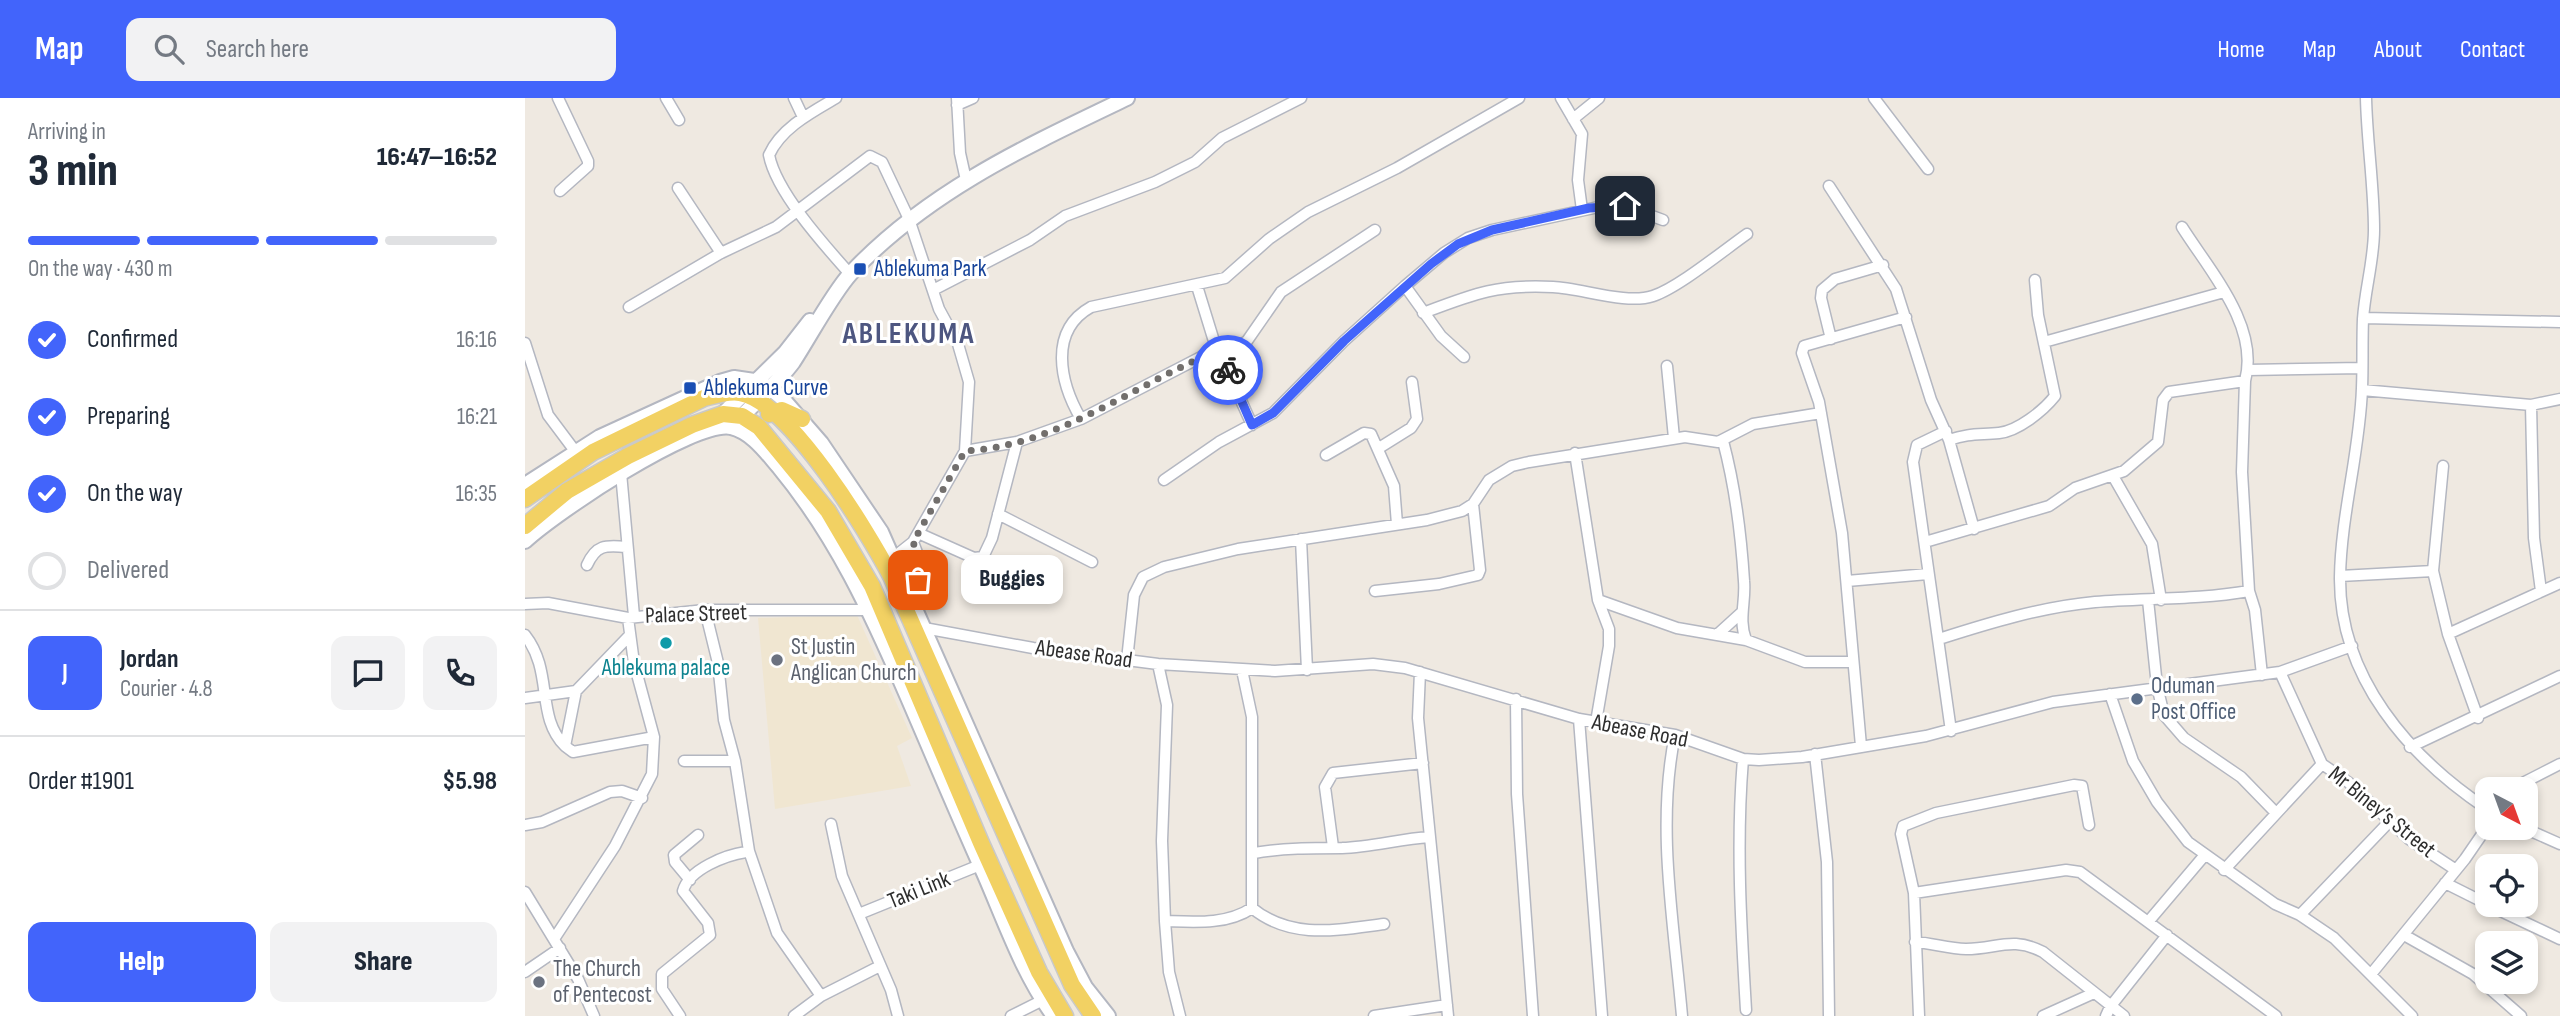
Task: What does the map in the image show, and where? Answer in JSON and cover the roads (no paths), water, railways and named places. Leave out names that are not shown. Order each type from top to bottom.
[{"type":"main road","points":[[525,526],[692,425],[713,410],[720,388]]},
{"type":"main road","points":[[525,499],[593,452],[720,388],[742,393],[772,412],[876,535],[891,576],[1072,985],[1093,1016]]},
{"type":"main road","points":[[759,427],[772,412],[782,410],[802,419]]},
{"type":"main road","points":[[692,425],[732,419],[759,427],[872,586],[1018,936],[1065,1016]]},
{"type":"street","points":[[558,98],[588,161],[588,166],[560,191]]},
{"type":"street","points":[[666,98],[678,120]]},
{"type":"street","points":[[795,98],[803,117]]},
{"type":"street","points":[[836,98],[803,117],[774,144],[769,155],[778,177],[798,209],[848,278]]},
{"type":"street","points":[[966,180],[960,153],[957,101],[973,98]]},
{"type":"street","points":[[732,419],[742,393],[785,353],[835,288],[909,219],[966,180],[1043,138],[1127,98]]},
{"type":"street","points":[[935,289],[1030,240],[1065,216],[1155,182],[1195,162],[1222,138],[1301,98]]},
{"type":"street","points":[[1081,419],[1073,404],[1061,356],[1061,346],[1073,320],[1091,307],[1215,282],[1237,270],[1269,239],[1308,212],[1397,168],[1519,98]]},
{"type":"street","points":[[1561,98],[1583,142],[1578,180],[1581,210]]},
{"type":"street","points":[[1573,119],[1599,98]]},
{"type":"street","points":[[1874,98],[1928,169]]},
{"type":"street","points":[[2366,98],[2374,231],[2363,318],[2362,390],[2340,576],[2342,613],[2352,646],[2376,698],[2410,747],[2443,778],[2475,799]]},
{"type":"street","points":[[629,307],[721,253],[776,227],[874,156],[890,175],[909,219],[935,289],[939,309],[958,344],[969,382],[965,451],[916,537],[894,557]]},
{"type":"street","points":[[1829,186],[1883,265],[1906,317],[1931,400],[1948,435],[1974,529]]},
{"type":"street","points":[[678,188],[721,253]]},
{"type":"street","points":[[1164,480],[1203,452],[1273,413],[1344,341],[1405,286],[1444,253],[1468,238],[1581,210],[1618,205],[1663,220]]},
{"type":"street","points":[[2182,227],[2224,292],[2244,334],[2246,375],[2242,472],[2249,591],[2255,610],[2262,675]]},
{"type":"street","points":[[965,451],[1017,442],[1081,419],[1219,350],[1234,349],[1247,341],[1286,287],[1375,230]]},
{"type":"street","points":[[1423,313],[1487,289],[1507,286],[1553,287],[1604,295],[1652,297],[1747,234]]},
{"type":"street","points":[[1831,339],[1822,290],[1835,279],[1883,265]]},
{"type":"street","points":[[525,541],[584,488],[732,419],[758,401],[791,365],[848,278]]},
{"type":"street","points":[[1951,731],[1917,502],[1913,453],[1917,445],[1948,435],[2006,431],[2050,403],[2056,389],[2044,342],[2035,280]]},
{"type":"street","points":[[1197,286],[1219,350],[1252,425]]},
{"type":"street","points":[[1405,286],[1423,313],[1464,357]]},
{"type":"street","points":[[2044,342],[2224,292]]},
{"type":"street","points":[[1861,746],[1842,533],[1821,413],[1802,353],[1804,346],[1906,317]]},
{"type":"street","points":[[2363,318],[2560,322]]},
{"type":"street","points":[[525,343],[548,415],[575,451]]},
{"type":"street","points":[[1667,366],[1674,438]]},
{"type":"street","points":[[1925,542],[2049,506],[2074,488],[2113,476],[2131,466],[2158,442],[2164,400],[2169,392],[2246,375],[2362,368]]},
{"type":"street","points":[[525,485],[575,451],[720,388],[734,378],[770,387],[802,419],[876,535],[894,557],[1066,951],[1085,987],[1108,1016]]},
{"type":"street","points":[[1379,448],[1411,428],[1417,419],[1412,382]]},
{"type":"street","points":[[2362,390],[2532,405],[2560,399]]},
{"type":"street","points":[[2532,405],[2534,538],[2541,591]]},
{"type":"street","points":[[1127,660],[1134,595],[1137,585],[1151,571],[1238,549],[1443,516],[1473,504],[1489,480],[1512,466],[1674,438],[1723,441],[1763,422],[1821,413]]},
{"type":"street","points":[[732,419],[768,454],[828,522],[980,865],[1018,936],[1043,1000],[1054,1016]]},
{"type":"street","points":[[1326,455],[1368,431],[1379,448],[1395,491],[1397,524]]},
{"type":"street","points":[[1723,441],[1733,484],[1742,556],[1745,583],[1741,613],[1746,639]]},
{"type":"street","points":[[916,537],[978,559],[987,551],[1017,442]]},
{"type":"street","points":[[1575,453],[1598,600],[1609,629],[1609,646],[1602,673],[1596,722]]},
{"type":"street","points":[[2443,466],[2433,571],[2448,634],[2478,718]]},
{"type":"street","points":[[525,972],[557,943],[642,798],[652,774],[655,737],[629,636],[631,617],[621,473]]},
{"type":"street","points":[[2113,476],[2151,544],[2161,600]]},
{"type":"street","points":[[1375,591],[1439,584],[1478,575],[1480,570],[1473,504]]},
{"type":"street","points":[[998,513],[1092,562]]},
{"type":"street","points":[[909,593],[922,566],[916,537]]},
{"type":"street","points":[[1301,539],[1307,670]]},
{"type":"street","points":[[587,565],[593,551],[599,547],[626,547]]},
{"type":"street","points":[[2340,576],[2433,571]]},
{"type":"street","points":[[1847,582],[1928,574]]},
{"type":"street","points":[[2448,634],[2560,583]]},
{"type":"street","points":[[1939,639],[2035,611],[2094,602],[2161,600],[2249,591]]},
{"type":"street","points":[[1598,600],[1678,628],[1746,639],[1805,662],[1852,662]]},
{"type":"street","points":[[2148,600],[2161,707],[2174,728],[2241,778],[2276,813]]},
{"type":"street","name":"Palace Street","points":[[525,604],[548,603],[631,617],[705,610],[869,610]]},
{"type":"street","points":[[705,610],[718,663],[724,720],[736,761],[750,852],[777,933],[821,996]]},
{"type":"street","points":[[1719,633],[1741,613]]},
{"type":"street","name":"Abease Road","points":[[924,628],[1033,648],[1158,664],[1242,670],[1307,670],[1373,664],[1420,672],[1579,719],[1675,735],[1743,760],[1778,760],[1951,731],[2034,706],[2157,686],[2280,673],[2352,646]]},
{"type":"street","points":[[525,635],[539,656],[554,735],[565,746],[573,752],[655,737]]},
{"type":"street","points":[[565,746],[576,691],[629,636]]},
{"type":"street","points":[[1158,664],[1167,705],[1162,841],[1165,922],[1169,972],[1180,1016]]},
{"type":"street","points":[[1242,670],[1252,717],[1252,908]]},
{"type":"street","points":[[1374,1016],[1448,1011],[1418,718],[1420,672]]},
{"type":"street","name":"Mr Biney’s Street","points":[[2280,673],[2322,764],[2349,782],[2409,839],[2456,870]]},
{"type":"street","points":[[2410,747],[2478,718],[2560,677]]},
{"type":"street","points":[[525,698],[576,691]]},
{"type":"street","points":[[2110,694],[2140,773],[2181,834],[2204,856],[2224,870],[2275,904],[2300,915],[2340,943],[2412,1016]]},
{"type":"street","points":[[1516,699],[1517,794],[1533,1016]]},
{"type":"street","points":[[1579,719],[1602,1016]]},
{"type":"street","points":[[1675,735],[1669,762],[1667,823],[1682,1016]]},
{"type":"street","points":[[1815,754],[1827,862],[1829,1016]]},
{"type":"street","points":[[1743,760],[1739,810],[1739,901],[1746,1010]]},
{"type":"street","points":[[684,761],[736,761]]},
{"type":"street","points":[[1333,847],[1325,787],[1333,773],[1423,763]]},
{"type":"street","points":[[2224,870],[2322,764]]},
{"type":"street","points":[[2535,777],[2560,764]]},
{"type":"street","points":[[1919,1016],[1914,893],[1901,834],[1902,826],[1913,820],[2074,785],[2082,786],[2085,793],[2089,825]]},
{"type":"street","points":[[525,825],[542,822],[610,792],[622,791],[642,798]]},
{"type":"street","points":[[2300,915],[2390,821]]},
{"type":"street","points":[[831,824],[842,876],[898,1016]]},
{"type":"street","points":[[2538,834],[2560,844]]},
{"type":"street","points":[[690,880],[675,862],[674,855],[698,835]]},
{"type":"street","points":[[1254,853],[1295,847],[1333,847],[1429,837]]},
{"type":"street","points":[[2372,973],[2478,840]]},
{"type":"street","points":[[680,1016],[662,989],[662,974],[711,934],[708,923],[683,891],[690,880],[724,858],[750,852]]},
{"type":"street","points":[[2148,922],[2204,856]]},
{"type":"street","name":"Taki Link","points":[[859,914],[980,865]]},
{"type":"street","points":[[1914,893],[2074,870],[2276,1016]]},
{"type":"street","points":[[2445,883],[2475,898]]},
{"type":"street","points":[[525,892],[578,979],[594,1016]]},
{"type":"street","points":[[1165,922],[1213,921],[1235,916],[1252,908]]},
{"type":"street","points":[[1252,908],[1274,923],[1305,931],[1384,925]]},
{"type":"street","points":[[2514,917],[2560,939]]},
{"type":"street","points":[[2108,1011],[2167,935]]},
{"type":"street","points":[[2404,935],[2473,974],[2521,1016]]},
{"type":"street","points":[[1915,942],[1964,949],[2011,942],[2027,944],[2043,952],[2094,993],[2108,1011],[2124,1016]]},
{"type":"street","points":[[793,1016],[821,996],[880,966]]},
{"type":"street","points":[[2043,1016],[2094,993]]},
{"type":"street","points":[[1011,1016],[1043,1000]]},
{"type":"place","name":"Ablekuma Park","points":[[860,269]]},
{"type":"place","name":"Ablekuma Curve","points":[[690,388]]},
{"type":"place","name":"Buggies","points":[[918,580]]},
{"type":"place","name":"Ablekuma palace","points":[[666,643]]},
{"type":"place","name":"St Justin Anglican Church","points":[[777,660]]},
{"type":"place","name":"Oduman Post Office","points":[[2137,699]]},
{"type":"place","name":"The Church of Pentecost","points":[[539,982]]},
{"type":"district","name":"ABLEKUMA","points":[[909,334]]}]
